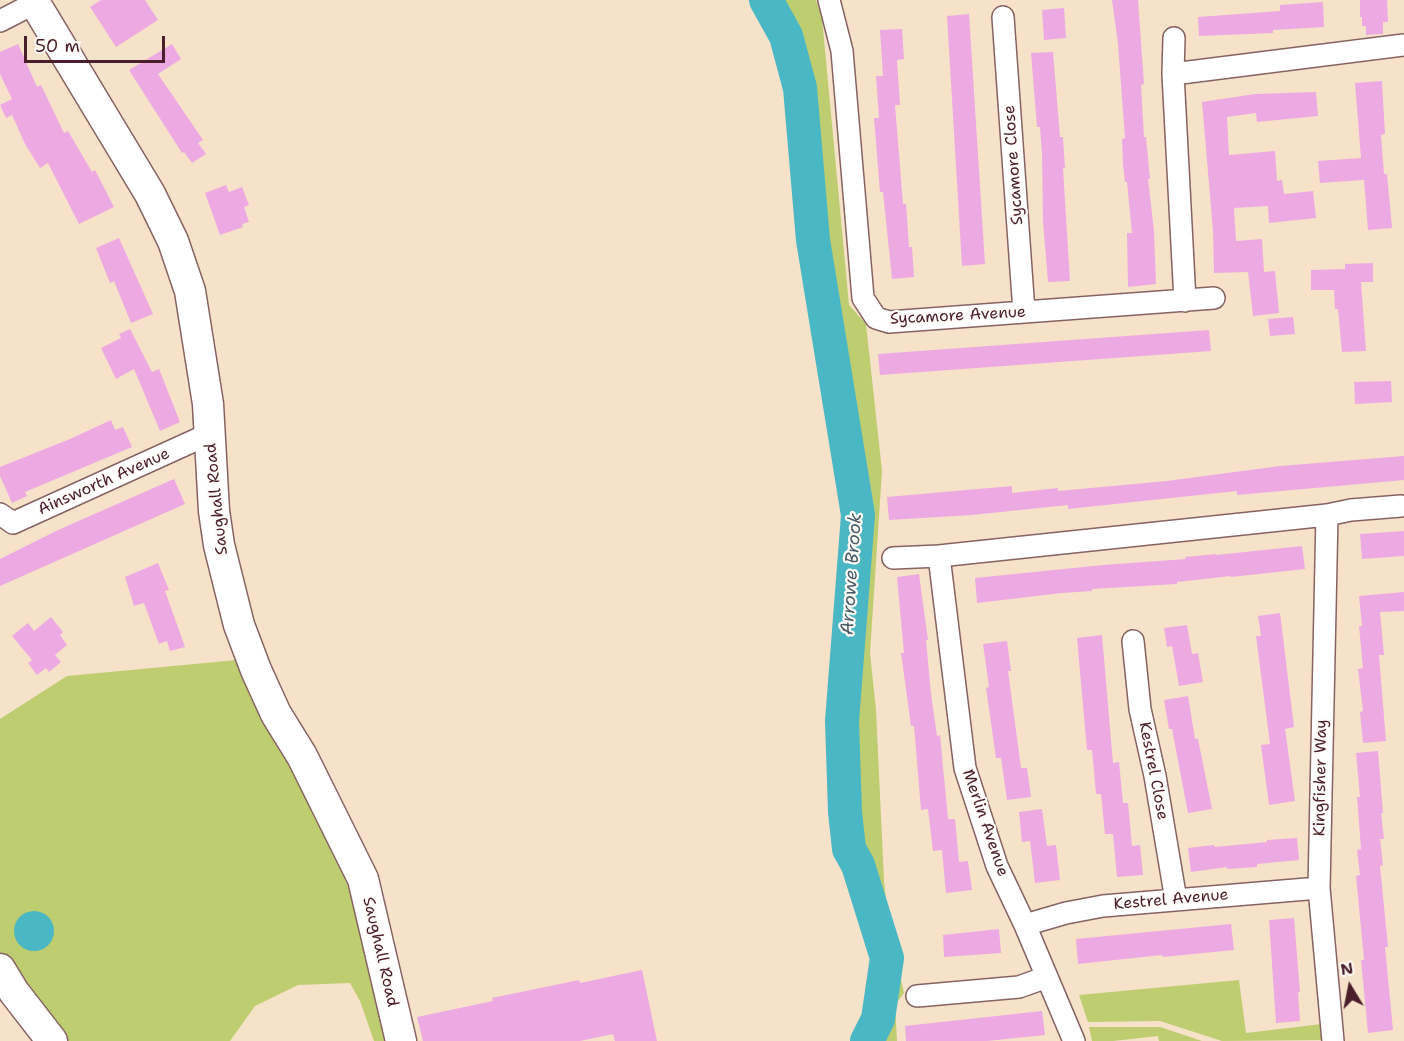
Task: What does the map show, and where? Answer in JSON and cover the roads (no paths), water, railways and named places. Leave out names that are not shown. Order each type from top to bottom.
[{"type":"street","name":"Sycamore Avenue","points":[[829,0],[842,51],[863,298],[876,318],[889,322],[1215,298]]},
{"type":"street","points":[[0,21],[34,2]]},
{"type":"street","name":"Saughall Road","points":[[34,2],[150,195],[173,241],[190,291],[208,404],[214,511],[219,545],[239,625],[276,714],[302,756],[363,879],[401,1041]]},
{"type":"street","name":"Sycamore Close","points":[[1003,17],[1024,312]]},
{"type":"street","points":[[1174,38],[1173,74],[1185,301]]},
{"type":"street","points":[[1173,74],[1404,45]]},
{"type":"street","name":"Ainsworth Avenue","points":[[0,514],[13,524],[211,434]]},
{"type":"street","points":[[893,558],[939,556],[1401,506]]},
{"type":"street","name":"Kingfisher Way","points":[[1327,515],[1319,888],[1333,1041]]},
{"type":"street","name":"Merlin Avenue","points":[[939,556],[965,768],[997,866],[1025,925],[1074,1041]]},
{"type":"street","name":"Kestrel Close","points":[[1133,641],[1140,709],[1155,776],[1176,900]]},
{"type":"street","name":"Kestrel Avenue","points":[[1025,925],[1066,913],[1103,906],[1319,888]]},
{"type":"street","points":[[0,969],[14,992],[52,1041]]},
{"type":"street","points":[[917,996],[1019,987],[1047,977]]},
{"type":"water","points":[[34,911],[48,917],[54,931],[48,945],[34,951],[20,945],[14,931],[20,917]]},
{"type":"waterway","name":"Arrowe Brook","points":[[766,0],[786,36],[800,88],[813,240],[858,515],[842,721],[845,812],[849,849],[858,865],[887,958],[878,1019],[867,1041]]}]
